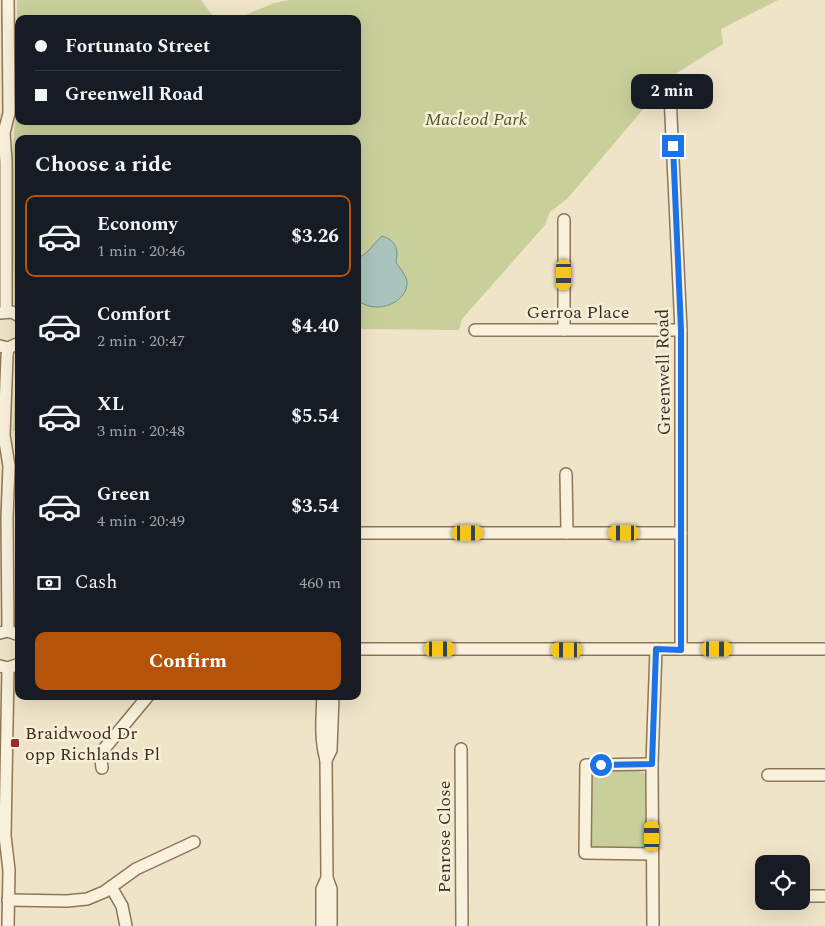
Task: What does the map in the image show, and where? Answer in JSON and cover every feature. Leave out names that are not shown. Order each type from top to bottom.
[{"type":"street","points":[[3,312],[4,133],[9,113],[8,0]]},
{"type":"street","name":"Greenwell Road","points":[[670,95],[681,330],[681,650]]},
{"type":"street","points":[[564,220],[564,330]]},
{"type":"street","name":"Gerroa Place","points":[[475,330],[681,330]]},
{"type":"street","points":[[9,346],[4,430],[13,516],[9,633]]},
{"type":"street","points":[[566,474],[567,533]]},
{"type":"street","points":[[361,533],[680,533]]},
{"type":"street","points":[[361,649],[825,649]]},
{"type":"street","points":[[653,926],[652,764],[656,649]]},
{"type":"street","points":[[8,926],[8,857],[5,836],[3,766],[9,666]]},
{"type":"street","points":[[102,768],[101,759],[104,749],[145,700]]},
{"type":"street","points":[[323,700],[322,732],[326,760],[327,878],[331,889],[331,926]]},
{"type":"street","points":[[326,760],[331,750],[332,700]]},
{"type":"street","name":"Penrose Close","points":[[461,748],[462,926]]},
{"type":"street","points":[[652,764],[586,765],[585,853],[652,854]]},
{"type":"street","points":[[768,775],[825,775]]},
{"type":"street","points":[[8,900],[82,900],[92,897],[136,870],[194,842]]},
{"type":"street","points":[[322,926],[322,889],[327,878]]},
{"type":"street","points":[[111,887],[122,906],[126,926]]},
{"type":"street","points":[[810,896],[825,896]]},
{"type":"green space","name":"Macleod Park","points":[[17,0],[201,0],[212,15],[17,15]]},
{"type":"green space","name":"Macleod Park","points":[[289,0],[778,0],[721,29],[723,44],[656,86],[651,100],[567,199],[550,212],[545,225],[462,319],[459,330],[361,329],[361,135],[15,135],[15,305],[11,165],[15,125],[361,125],[361,15],[246,15],[274,3]]},
{"type":"green space","points":[[15,393],[15,431],[13,431]]},
{"type":"green space","points":[[598,770],[639,771],[647,774],[649,846],[644,850],[593,848],[590,843],[590,778]]},
{"type":"water","points":[[382,236],[390,240],[395,246],[397,253],[396,262],[404,274],[407,283],[404,293],[392,304],[373,307],[361,302],[361,256]]},
{"type":"place","name":"Braidwood Dr opp Richlands Pl","points":[[15,743]]},
{"type":"route","points":[[601,765],[652,764],[656,649],[681,650],[681,330],[673,146]]}]
